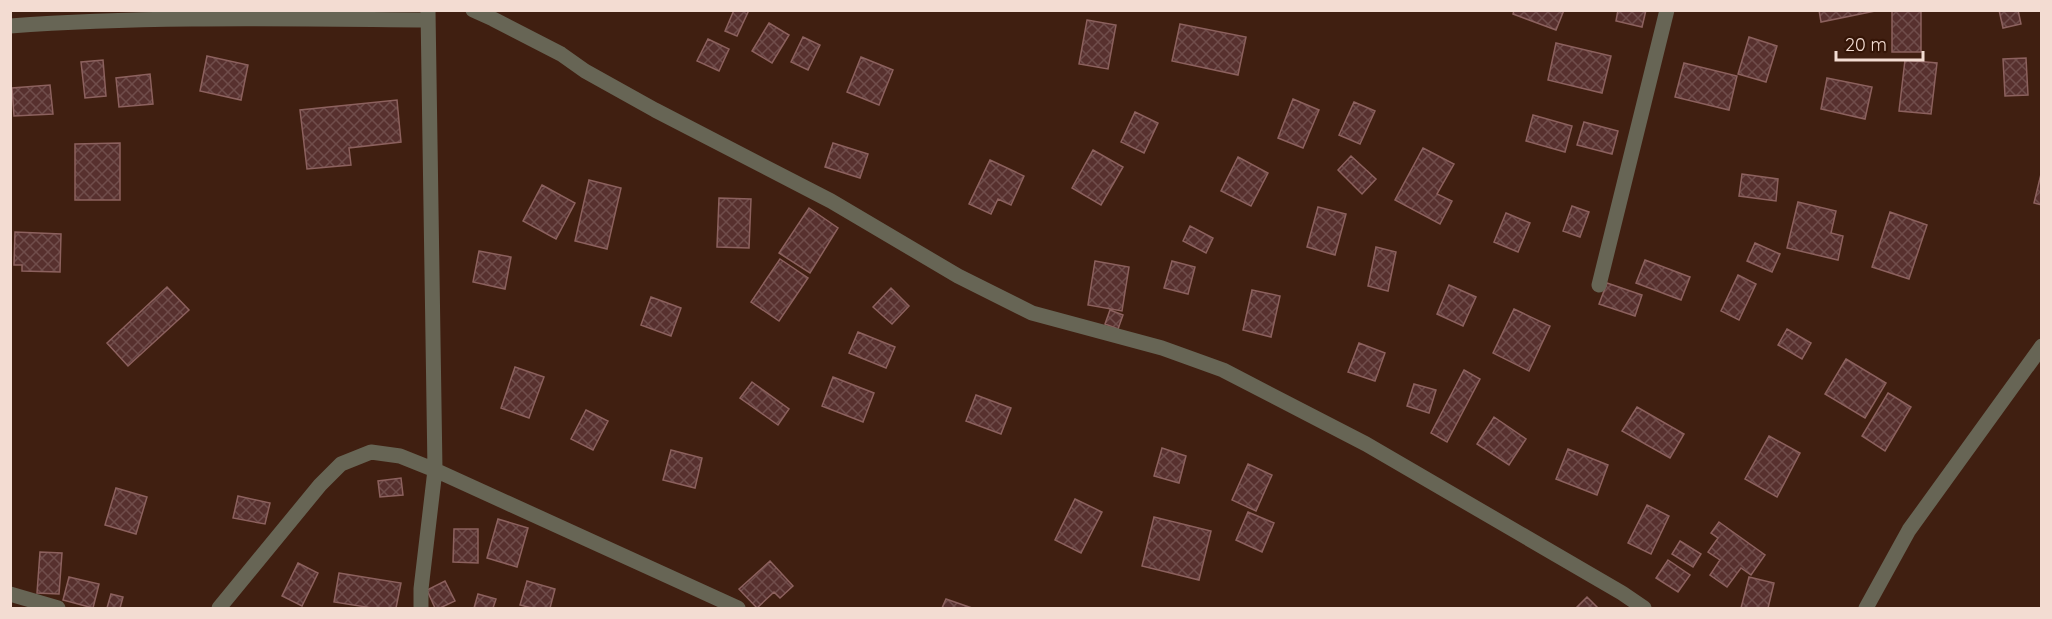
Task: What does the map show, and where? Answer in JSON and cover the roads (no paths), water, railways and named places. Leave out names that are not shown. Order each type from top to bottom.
[{"type":"street","points":[[473,10],[561,54],[585,71],[655,110],[831,201],[958,276],[1032,313],[1162,348],[1223,370],[1365,444],[1622,593],[1644,609]]},
{"type":"street","points":[[1599,285],[1667,10]]},
{"type":"street","points":[[10,26],[56,22],[428,15],[435,470],[421,589],[421,609]]},
{"type":"street","points":[[1868,607],[1909,530],[2042,346]]},
{"type":"street","points":[[219,609],[314,493],[341,464],[371,452],[400,456],[435,470],[738,609]]},
{"type":"street","points":[[10,594],[58,609]]}]
